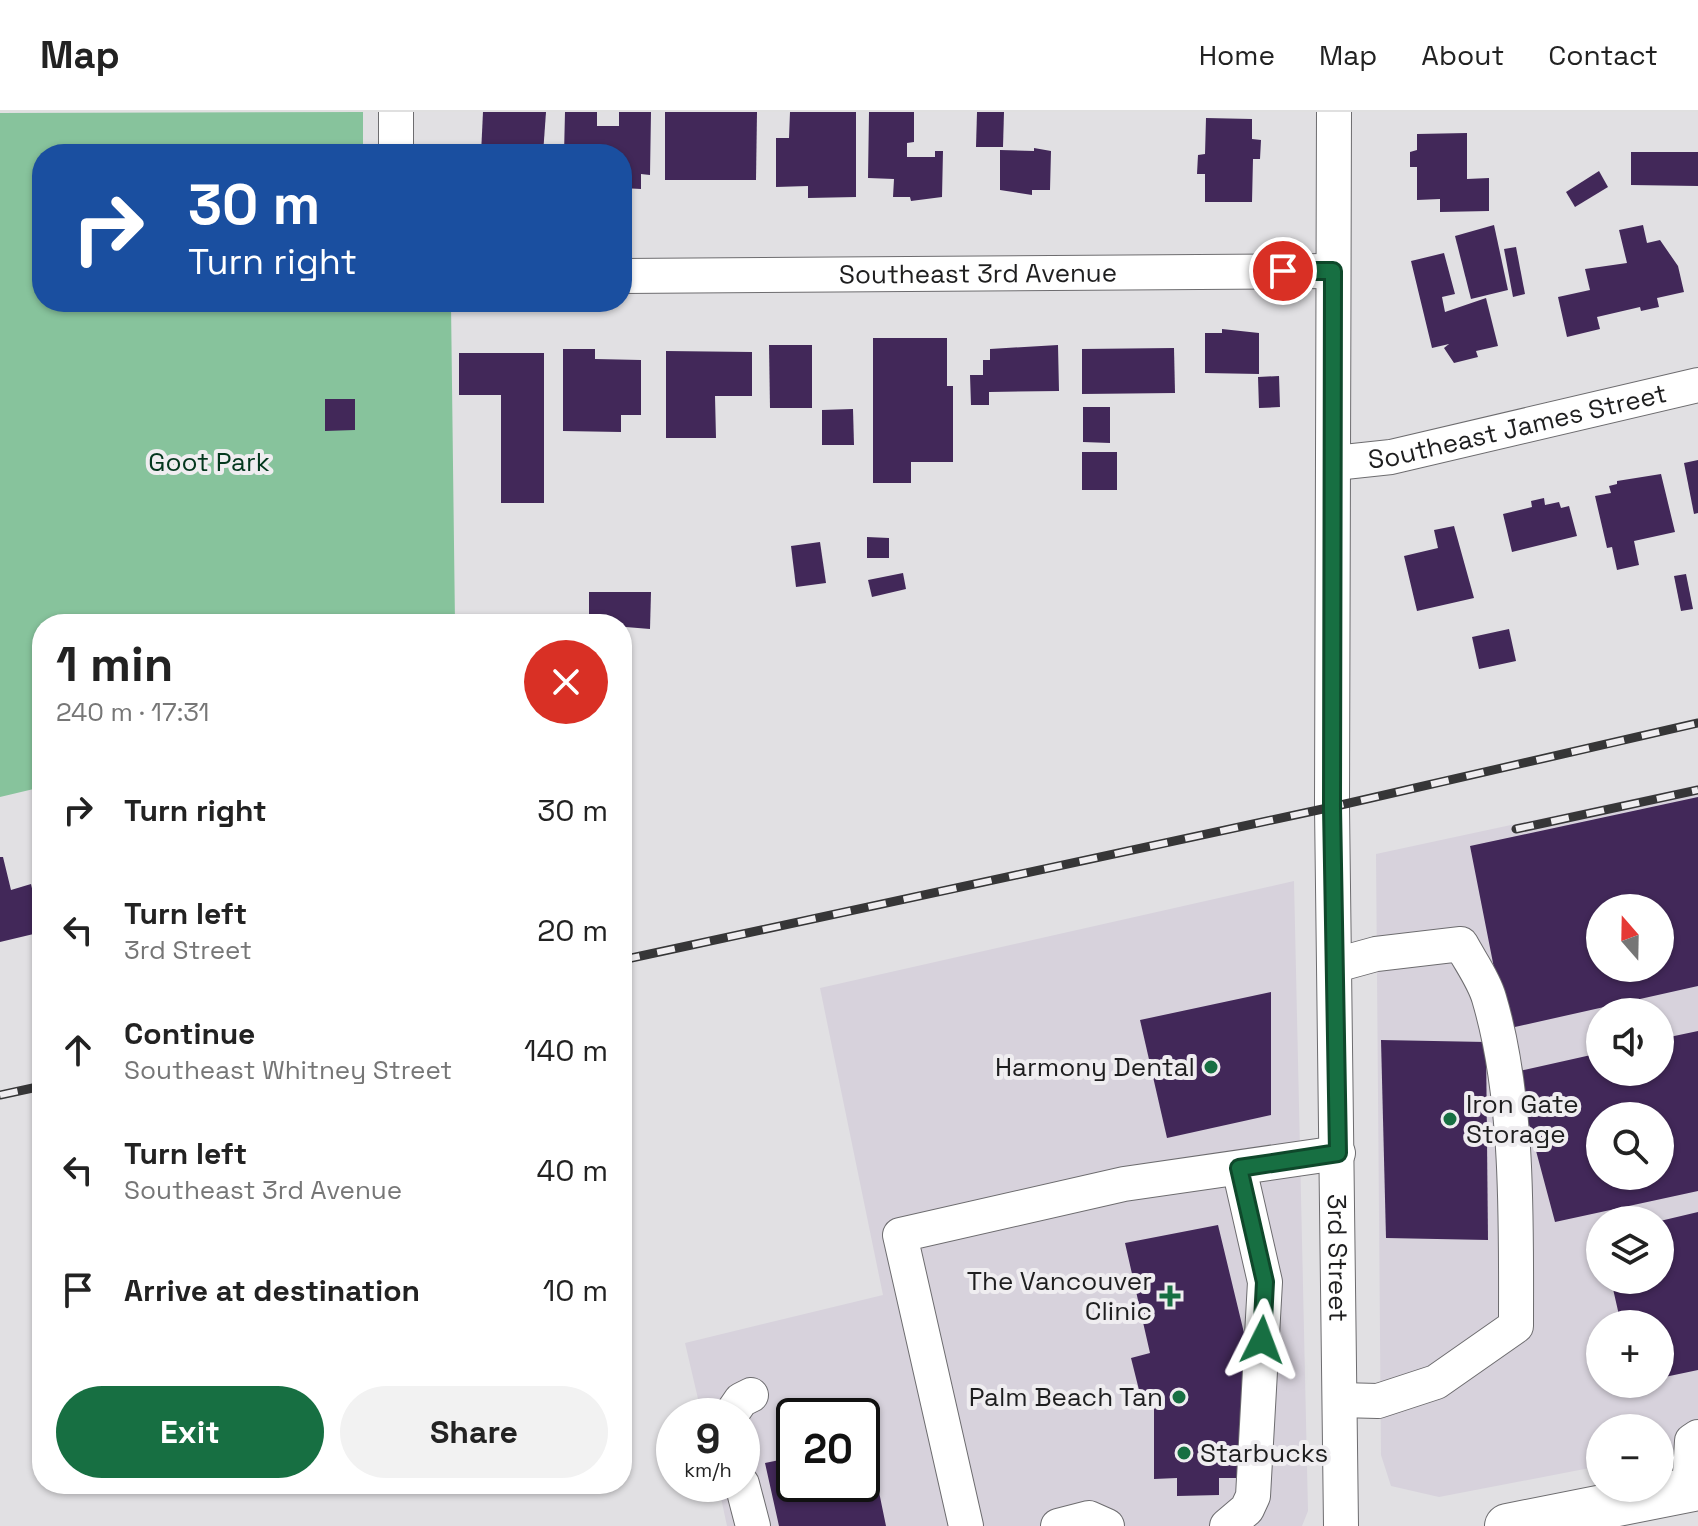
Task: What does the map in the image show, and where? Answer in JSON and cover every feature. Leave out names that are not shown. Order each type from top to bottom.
[{"type":"main road","points":[[1507,1526],[1693,1489]]},
{"type":"street","points":[[396,112],[396,144]]},
{"type":"street","name":"3rd Street","points":[[1334,112],[1332,807],[1341,1526]]},
{"type":"street","name":"Southeast 3rd Avenue","points":[[632,276],[1333,271]]},
{"type":"street","name":"Southeast James Street","points":[[1335,463],[1391,457],[1698,385]]},
{"type":"street","points":[[1336,965],[1376,954],[1461,944],[1489,996],[1503,1062],[1517,1204],[1516,1326],[1436,1382],[1378,1401],[1340,1400]]},
{"type":"street","points":[[966,1526],[900,1235],[1124,1184],[1338,1153]]},
{"type":"street","points":[[1227,1526],[1247,1509],[1256,1482],[1265,1282],[1239,1168]]},
{"type":"street","points":[[1693,1489],[1692,1441],[1698,1437]]},
{"type":"street","points":[[747,1502],[753,1526]]},
{"type":"shaded area","points":[[1698,785],[1698,1446],[1674,1451],[1674,1414],[1586,1414],[1586,1469],[1439,1497],[1391,1486],[1381,1455],[1376,854]]},
{"type":"shaded area","points":[[1294,881],[1308,1511],[1302,1526],[727,1526],[722,1502],[760,1502],[760,1398],[698,1398],[685,1343],[883,1295],[820,988]]},
{"type":"green space","name":"Goot Park","points":[[363,112],[363,144],[32,144],[32,312],[451,312],[455,614],[32,614],[32,789],[0,797],[0,113]]},
{"type":"building","points":[[483,112],[546,112],[544,144],[481,144]]},
{"type":"building","points":[[565,112],[597,112],[597,126],[619,126],[619,112],[651,112],[650,175],[641,174],[641,189],[632,189],[632,144],[564,144]]},
{"type":"building","points":[[665,112],[757,112],[756,180],[665,180]]},
{"type":"building","points":[[790,112],[856,112],[856,197],[808,198],[808,186],[776,187],[776,138],[789,138]]},
{"type":"building","points":[[869,112],[914,112],[914,142],[907,143],[907,157],[935,157],[935,151],[943,151],[942,197],[911,201],[910,197],[893,197],[894,179],[868,178]]},
{"type":"building","points":[[977,112],[1004,112],[1003,147],[976,147]]},
{"type":"building","points":[[1206,118],[1252,119],[1252,139],[1261,140],[1260,159],[1253,159],[1252,202],[1205,202],[1205,174],[1197,174],[1198,155],[1205,154]]},
{"type":"building","points":[[1467,133],[1467,179],[1489,178],[1489,211],[1440,212],[1440,199],[1417,200],[1417,167],[1410,167],[1410,152],[1417,150],[1417,134]]},
{"type":"building","points":[[1034,148],[1051,151],[1050,190],[1032,190],[1032,195],[1000,190],[1000,150],[1034,151]]},
{"type":"building","points":[[1631,152],[1698,152],[1698,186],[1631,185]]},
{"type":"building","points":[[1599,171],[1608,187],[1575,207],[1566,192]]},
{"type":"building","points":[[1494,225],[1508,290],[1471,299],[1455,236]]},
{"type":"building","points":[[1643,225],[1647,243],[1660,240],[1678,266],[1684,292],[1657,298],[1659,307],[1641,311],[1640,307],[1597,317],[1600,329],[1567,337],[1558,297],[1590,290],[1585,269],[1627,263],[1619,230]]},
{"type":"building","points":[[1516,247],[1525,294],[1513,297],[1504,249]]},
{"type":"building","points":[[1444,253],[1455,294],[1442,297],[1445,312],[1486,298],[1498,346],[1476,351],[1478,357],[1454,363],[1444,348],[1449,344],[1432,348],[1411,261]]},
{"type":"building","points":[[1222,329],[1259,333],[1259,374],[1205,373],[1205,333],[1222,333]]},
{"type":"building","points":[[873,338],[947,338],[947,386],[953,386],[953,462],[911,462],[911,483],[873,483]]},
{"type":"building","points":[[769,345],[812,345],[812,408],[770,408]]},
{"type":"building","points":[[1058,345],[1059,391],[989,392],[989,405],[971,405],[970,375],[983,375],[983,360],[990,360],[990,349]]},
{"type":"building","points":[[1174,348],[1175,393],[1082,394],[1082,349]]},
{"type":"building","points":[[563,349],[595,349],[595,359],[641,360],[641,415],[621,415],[621,432],[563,431]]},
{"type":"building","points":[[666,351],[752,352],[752,396],[715,396],[716,438],[666,438]]},
{"type":"building","points":[[459,353],[544,353],[544,503],[501,503],[501,395],[459,395]]},
{"type":"building","points":[[1279,376],[1280,407],[1259,408],[1258,377]]},
{"type":"building","points":[[325,399],[355,399],[355,430],[325,431]]},
{"type":"building","points":[[1083,407],[1110,407],[1110,443],[1083,442]]},
{"type":"building","points":[[853,409],[854,445],[822,445],[822,410]]},
{"type":"building","points":[[1082,452],[1117,452],[1117,490],[1082,490]]},
{"type":"building","points":[[1698,460],[1698,513],[1694,514],[1684,463]]},
{"type":"building","points":[[1661,474],[1675,532],[1634,541],[1639,565],[1617,570],[1612,547],[1607,548],[1595,496],[1611,493],[1609,486],[1617,484],[1617,481]]},
{"type":"building","points":[[1544,498],[1545,505],[1559,502],[1561,508],[1569,506],[1577,536],[1512,552],[1503,514],[1532,507],[1531,501]]},
{"type":"building","points":[[1454,526],[1474,598],[1417,611],[1404,556],[1438,548],[1434,530]]},
{"type":"building","points":[[867,537],[889,538],[889,558],[867,558]]},
{"type":"building","points":[[820,542],[826,583],[796,587],[791,546]]},
{"type":"building","points":[[903,573],[906,589],[872,597],[868,580]]},
{"type":"building","points":[[1686,574],[1693,609],[1681,611],[1674,576]]},
{"type":"building","points":[[589,592],[651,592],[650,629],[632,628],[632,614],[589,614]]},
{"type":"building","points":[[1509,629],[1516,661],[1479,669],[1472,637]]},
{"type":"building","points":[[1698,797],[1698,986],[1644,998],[1586,998],[1586,1011],[1506,1029],[1470,846]]},
{"type":"building","points":[[0,857],[3,857],[11,890],[31,884],[32,934],[0,942]]},
{"type":"building","name":"Harmony Dental","points":[[1271,992],[1271,1115],[1167,1138],[1140,1020]]},
{"type":"building","points":[[1698,1031],[1698,1191],[1629,1206],[1586,1206],[1586,1215],[1555,1222],[1515,1072],[1586,1056],[1586,1086],[1674,1086],[1674,1036]]},
{"type":"building","points":[[1381,1040],[1486,1042],[1488,1240],[1386,1238]]},
{"type":"building","points":[[1698,1212],[1698,1370],[1674,1375],[1674,1310],[1618,1310],[1614,1294],[1674,1294],[1674,1218]]},
{"type":"building","points":[[1218,1225],[1245,1337],[1242,1478],[1219,1478],[1219,1495],[1177,1496],[1177,1478],[1154,1479],[1154,1400],[1142,1402],[1131,1358],[1150,1353],[1125,1243]]},
{"type":"building","points":[[776,1461],[776,1502],[880,1502],[880,1497],[886,1526],[779,1526],[765,1463]]},
{"type":"railway","points":[[632,958],[1332,807],[1698,723]]},
{"type":"railway","points":[[1516,829],[1698,790]]},
{"type":"railway","points":[[0,1095],[32,1088]]},
{"type":"place","name":"Harmony Dental","points":[[1211,1067]]},
{"type":"place","name":"Iron Gate Storage","points":[[1450,1119]]},
{"type":"place","name":"The Vancouver Clinic","points":[[1170,1296]]},
{"type":"place","name":"Palm Beach Tan","points":[[1179,1397]]},
{"type":"place","name":"Starbucks","points":[[1184,1453]]},
{"type":"route","points":[[1262,1340],[1265,1282],[1239,1168],[1338,1153],[1332,807],[1333,271],[1283,271]]}]
